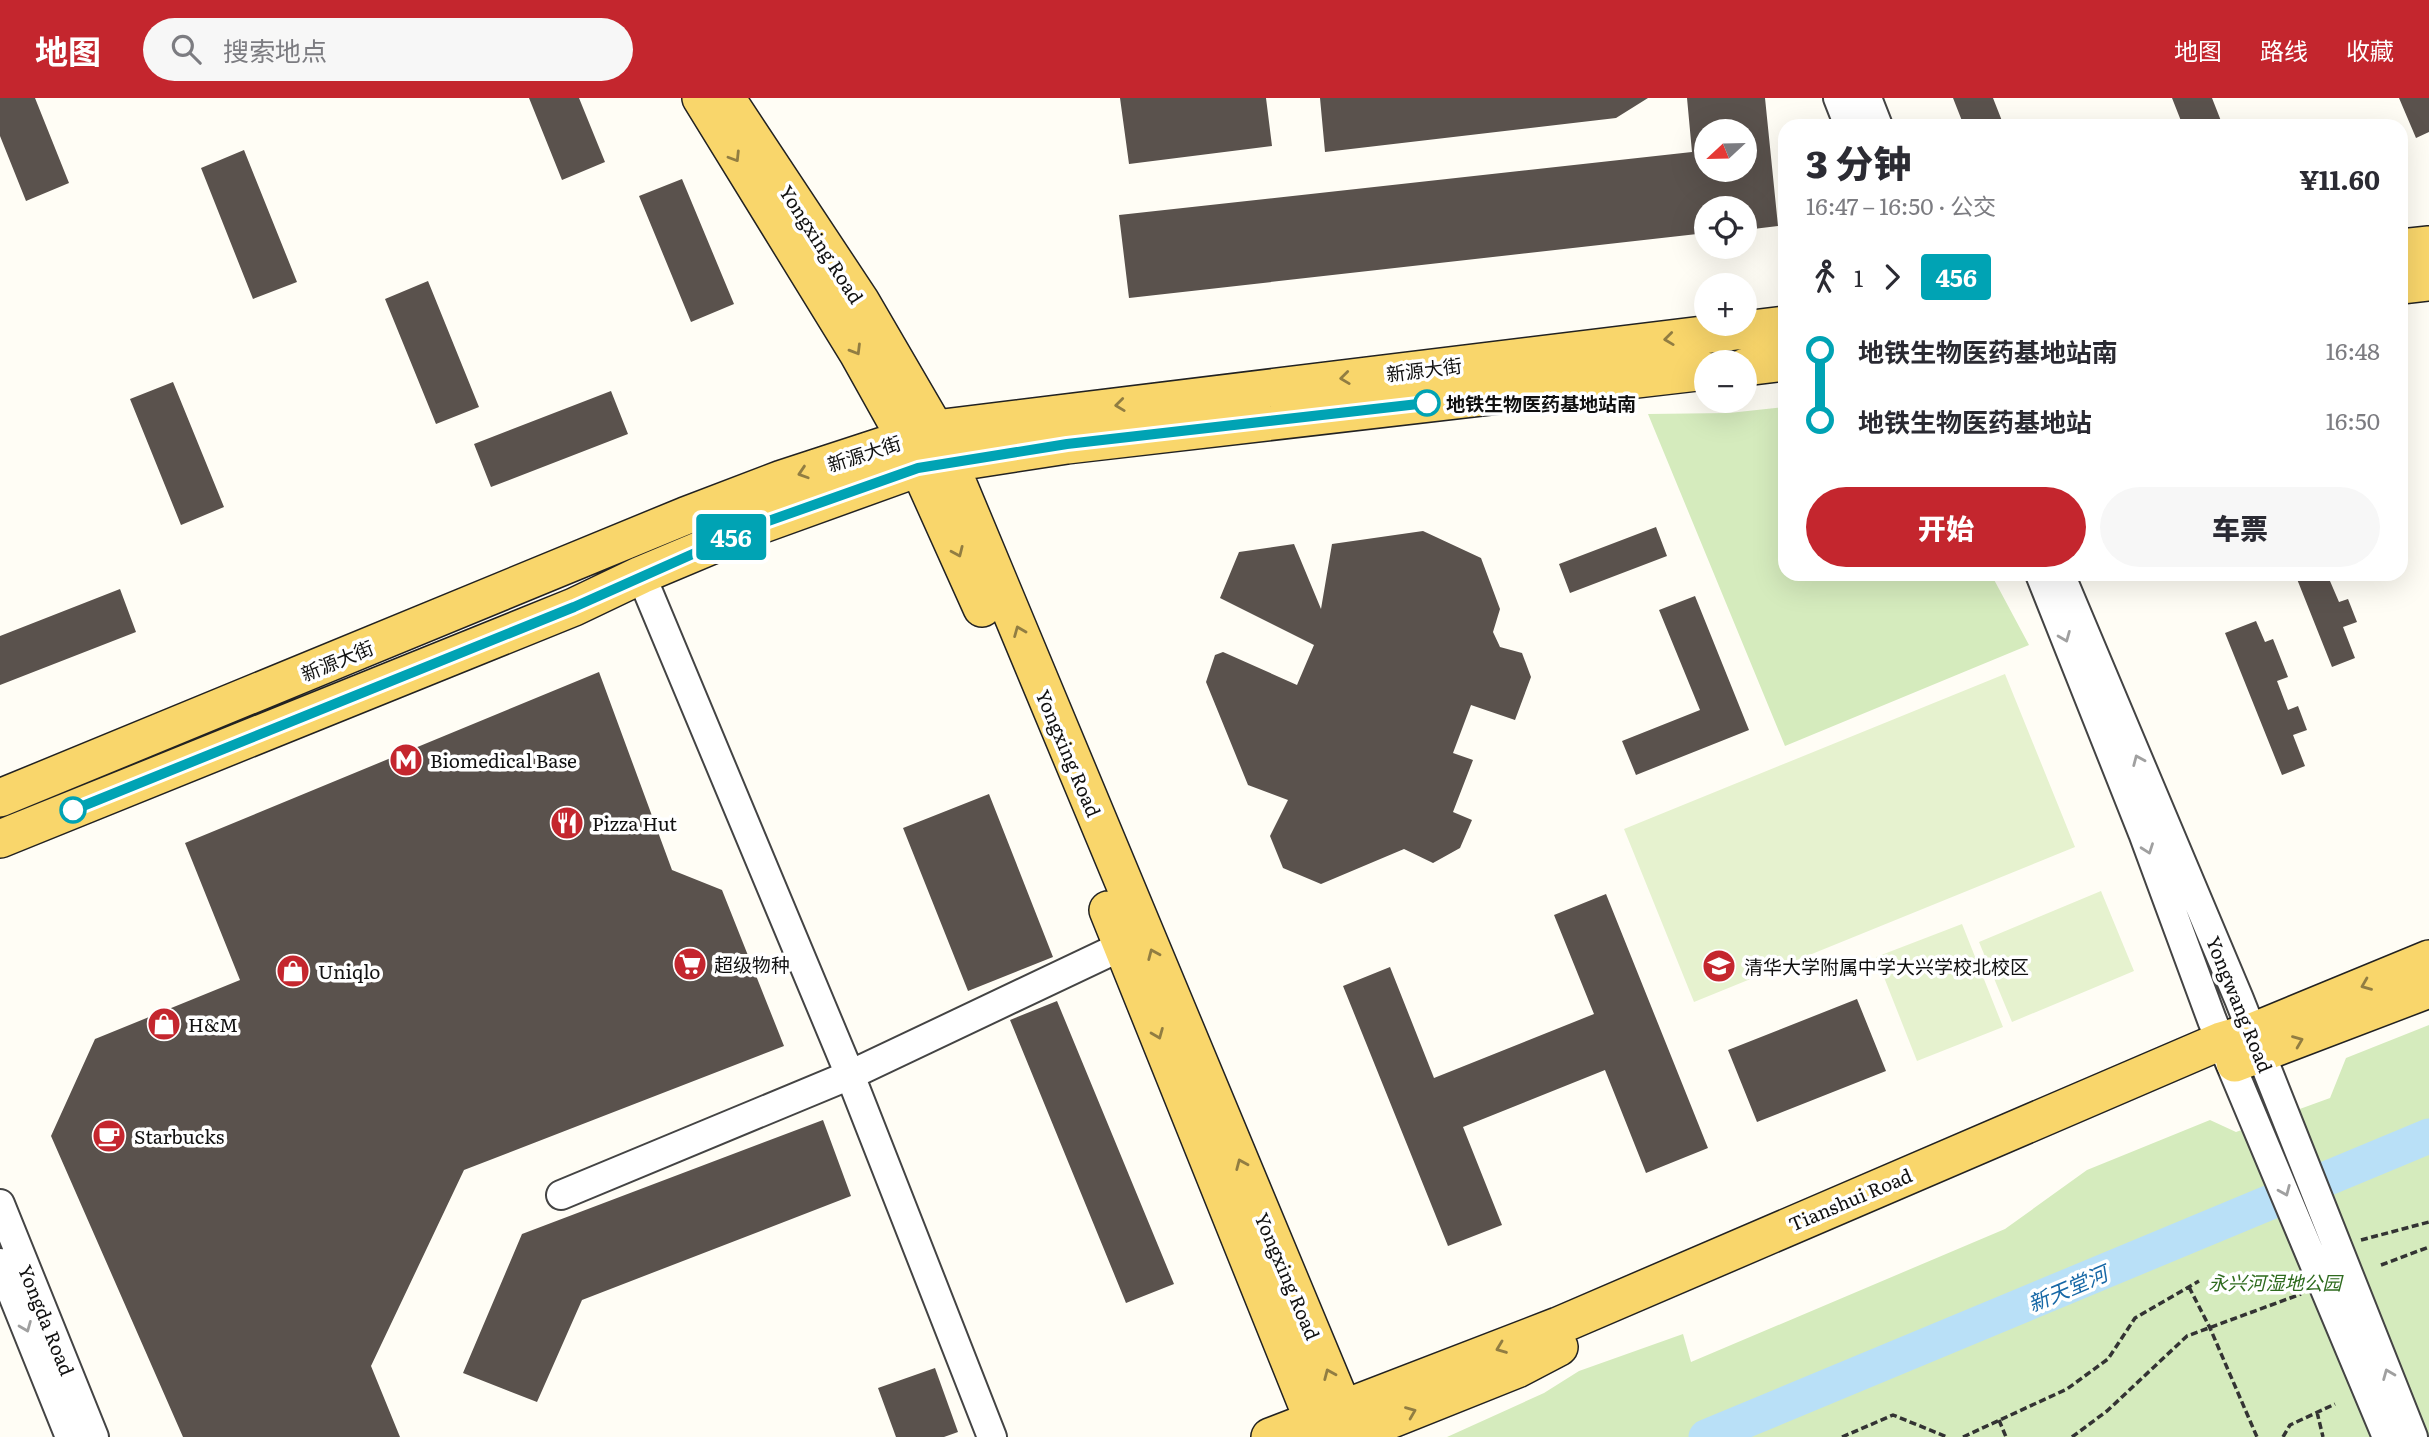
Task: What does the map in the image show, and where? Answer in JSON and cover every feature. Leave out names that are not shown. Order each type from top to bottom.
[{"type":"main road","name":"Yongxing Road","points":[[701,98],[858,353],[927,450],[943,517],[1029,715],[1122,946],[1339,1429]]},
{"type":"main road","name":"Yongxing Road","points":[[726,98],[861,302],[927,450],[1339,1429]]},
{"type":"main road","points":[[2408,247],[2429,245]]},
{"type":"main road","points":[[2408,284],[2429,282]]},
{"type":"main road","name":"新源大街","points":[[0,798],[685,516],[782,479],[927,450],[1778,326]]},
{"type":"main road","points":[[1757,366],[1778,363]]},
{"type":"main road","name":"新源大街","points":[[0,839],[574,607],[927,450],[1067,444],[1694,372]]},
{"type":"main road","name":"Tianshui Road","points":[[1270,1437],[1339,1429],[1517,1369],[1581,1335],[2032,1143],[2429,959]]},
{"type":"main road","name":"Tianshui Road","points":[[2241,1048],[2429,989]]},
{"type":"street","points":[[1838,98],[1847,119]]},
{"type":"street","points":[[1867,98],[1875,119]]},
{"type":"street","points":[[641,575],[850,1075],[992,1437]]},
{"type":"street","name":"Yongwang Road","points":[[2043,581],[2143,833],[2241,1048],[2286,1117],[2413,1437]]},
{"type":"street","name":"Yongwang Road","points":[[2063,581],[2241,1048],[2259,1128],[2338,1251],[2387,1437]]},
{"type":"street","points":[[561,1195],[850,1075],[1122,946]]},
{"type":"street","name":"Yongda Road","points":[[0,1204],[94,1437]]},
{"type":"street","name":"Yongda Road","points":[[0,1263],[70,1437]]},
{"type":"path","points":[[2338,1251],[2429,1222]]},
{"type":"path","points":[[2381,1265],[2429,1247]]},
{"type":"path","points":[[1963,1437],[2067,1389],[2108,1359],[2134,1318],[2199,1281]]},
{"type":"path","points":[[2189,1287],[2210,1328],[2257,1437]]},
{"type":"path","points":[[2072,1437],[2107,1411],[2187,1336],[2305,1292]]},
{"type":"path","points":[[2283,1437],[2290,1425],[2335,1404]]},
{"type":"path","points":[[2317,1412],[2323,1437]]},
{"type":"path","points":[[1842,1437],[1893,1415],[1947,1437]]},
{"type":"path","points":[[1999,1420],[2006,1437]]},
{"type":"green space","points":[[1778,408],[1778,581],[1995,581],[2029,645],[1785,746],[1648,414],[1757,413],[1757,410]]},
{"type":"green space","points":[[2005,674],[2075,847],[1694,1002],[1624,829]]},
{"type":"green space","points":[[2101,891],[2134,971],[2012,1022],[1979,942]]},
{"type":"green space","points":[[1962,924],[2003,1027],[1917,1061],[1876,957]]},
{"type":"green space","name":"永兴河湿地公园","points":[[2429,1025],[2429,1437],[1447,1437],[1544,1393],[1579,1371],[1683,1334],[1691,1362],[2005,1229],[2087,1170],[2210,1120],[2236,1132],[2330,1098],[2346,1058]]},
{"type":"building","points":[[0,98],[35,98],[69,183],[26,201],[0,136]]},
{"type":"building","points":[[529,98],[579,98],[605,162],[562,180]]},
{"type":"building","points":[[1120,98],[1266,98],[1272,146],[1129,164]]},
{"type":"building","points":[[1320,98],[1648,98],[1616,118],[1325,152]]},
{"type":"building","points":[[1687,98],[1765,98],[1778,226],[1757,229],[1757,196],[1694,196],[1694,234],[1129,298],[1119,215],[1692,152]]},
{"type":"building","points":[[1953,98],[1993,98],[2001,119],[1961,119]]},
{"type":"building","points":[[2172,98],[2212,98],[2220,119],[2180,119]]},
{"type":"building","points":[[2399,98],[2429,98],[2429,132],[2416,138]]},
{"type":"building","points":[[244,150],[297,282],[253,299],[201,168]]},
{"type":"building","points":[[682,179],[734,304],[691,322],[639,196]]},
{"type":"building","points":[[428,281],[479,407],[436,424],[385,299]]},
{"type":"building","points":[[173,382],[224,507],[181,525],[130,399]]},
{"type":"building","points":[[611,391],[628,434],[491,487],[474,444]]},
{"type":"building","points":[[1656,527],[1667,556],[1570,593],[1559,564]]},
{"type":"building","points":[[1423,531],[1481,558],[1500,609],[1493,632],[1500,647],[1522,653],[1531,677],[1515,720],[1471,705],[1453,753],[1473,760],[1453,812],[1472,820],[1460,848],[1433,863],[1404,849],[1321,884],[1283,868],[1270,836],[1288,800],[1248,785],[1206,682],[1215,655],[1223,652],[1297,685],[1314,645],[1220,598],[1239,552],[1294,544],[1321,609],[1332,544]]},
{"type":"building","points":[[2298,581],[2330,581],[2339,602],[2348,599],[2357,622],[2343,627],[2355,658],[2332,667]]},
{"type":"building","points":[[120,589],[136,632],[0,685],[0,636]]},
{"type":"building","points":[[1695,596],[1749,730],[1636,775],[1622,741],[1700,710],[1659,610]]},
{"type":"building","points":[[2256,621],[2265,642],[2273,639],[2288,677],[2277,681],[2288,710],[2298,706],[2307,730],[2293,735],[2305,766],[2282,775],[2225,633]]},
{"type":"building","points":[[599,672],[672,870],[722,890],[784,1046],[464,1170],[371,1366],[400,1437],[183,1437],[51,1136],[95,1039],[240,980],[185,843]]},
{"type":"building","points":[[989,794],[1053,957],[968,991],[903,828]]},
{"type":"building","points":[[1606,894],[1708,1148],[1646,1173],[1605,1070],[1463,1127],[1502,1225],[1448,1246],[1343,986],[1390,967],[1434,1078],[1594,1014],[1554,915]]},
{"type":"building","points":[[1857,999],[1886,1071],[1757,1122],[1728,1050]]},
{"type":"building","points":[[1057,1001],[1174,1284],[1126,1303],[1010,1020]]},
{"type":"building","points":[[823,1120],[851,1196],[582,1300],[537,1402],[463,1373],[522,1234]]},
{"type":"building","points":[[935,1368],[958,1432],[944,1437],[896,1437],[878,1388]]},
{"type":"waterway","name":"新天堂河","points":[[1706,1437],[2429,1136]]},
{"type":"bus line","name":"456","points":[[73,810],[574,607],[760,524],[918,468],[1067,444],[1427,403]]},
{"type":"place","name":"地铁生物医药基地站南","points":[[1427,403]]},
{"type":"place","name":"Biomedical Base","points":[[406,760]]},
{"type":"place","name":"Pizza Hut","points":[[567,823]]},
{"type":"place","name":"超级物种","points":[[690,964]]},
{"type":"place","name":"清华大学附属中学大兴学校北校区","points":[[1719,966]]},
{"type":"place","name":"Uniqlo","points":[[293,971]]},
{"type":"place","name":"H&M","points":[[164,1024]]},
{"type":"place","name":"Starbucks","points":[[109,1136]]}]
